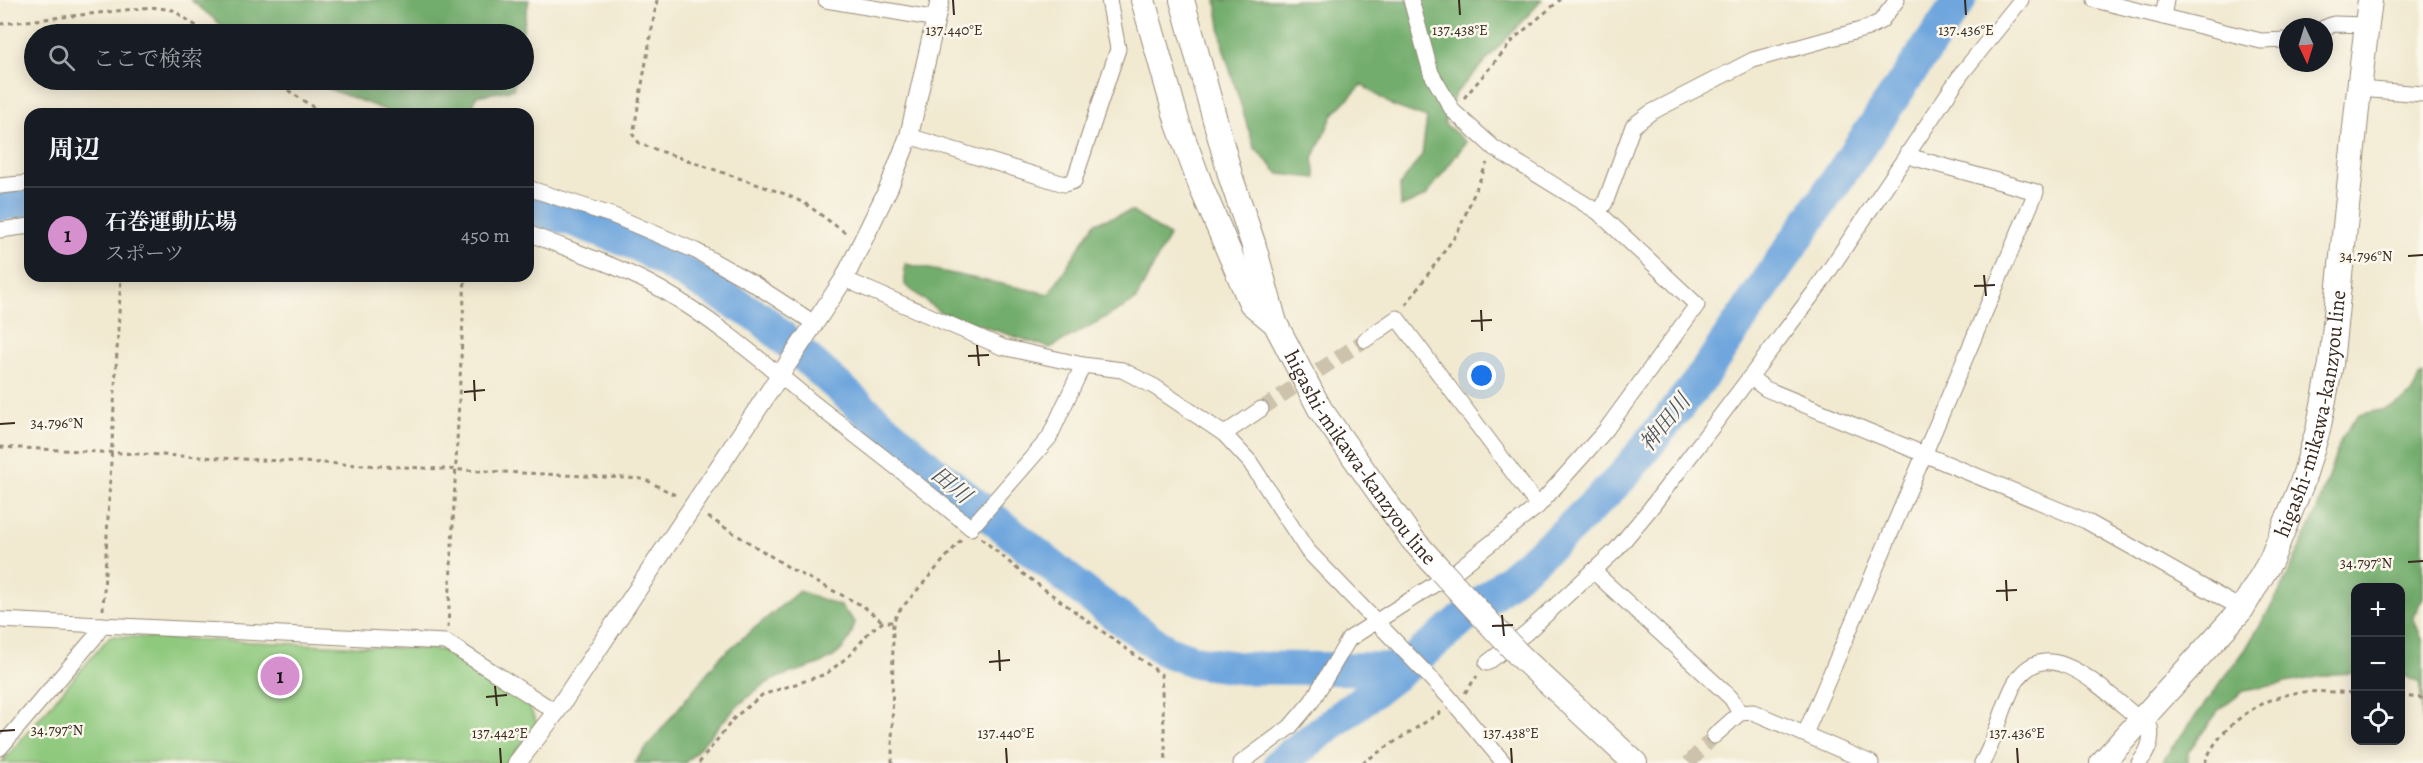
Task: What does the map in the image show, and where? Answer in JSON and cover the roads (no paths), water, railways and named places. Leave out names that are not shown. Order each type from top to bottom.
[{"type":"main road","name":"higashi-mikawa-kanzyou line","points":[[1143,0],[1178,124],[1202,189],[1251,303],[1275,323]]},
{"type":"main road","name":"higashi-mikawa-kanzyou line","points":[[1182,0],[1231,178],[1253,243],[1275,323],[1320,409],[1412,539],[1518,654],[1635,763]]},
{"type":"main road","name":"higashi-mikawa-kanzyou line","points":[[2102,763],[2242,609],[2271,560],[2302,483],[2318,430],[2331,364],[2370,0]]},
{"type":"street","points":[[826,0],[937,20]]},
{"type":"street","points":[[517,763],[556,712],[844,279],[863,244],[909,136],[940,0]]},
{"type":"street","points":[[909,136],[1064,184],[1074,181],[1118,49],[1109,0]]},
{"type":"street","points":[[1240,763],[1290,727],[1322,685],[1348,639],[1377,623],[1457,570],[1538,506],[1605,431],[1697,305],[1598,212],[1494,148],[1454,111],[1431,74],[1411,0]]},
{"type":"street","points":[[1598,212],[1605,203],[1633,126],[1650,113],[1754,60],[1868,28],[1881,21],[1897,0]]},
{"type":"street","points":[[1487,663],[1526,633],[1593,572],[1616,550],[1650,509],[1816,290],[1962,74],[2021,0]]},
{"type":"street","points":[[2095,0],[2261,41],[2279,40]]},
{"type":"street","points":[[2163,17],[2166,0]]},
{"type":"street","points":[[2333,24],[2367,25]]},
{"type":"street","points":[[2359,89],[2423,94]]},
{"type":"street","points":[[1805,734],[2036,192],[1915,158],[1907,153]]},
{"type":"street","points":[[0,186],[24,184]]},
{"type":"street","points":[[534,190],[614,216],[696,251],[754,284],[802,318],[811,328]]},
{"type":"street","points":[[0,230],[24,227]]},
{"type":"street","points":[[534,236],[660,289],[784,370],[896,465],[974,525],[1049,438],[1083,365]]},
{"type":"street","points":[[844,279],[1002,347],[1083,365],[1122,369],[1155,387],[1224,434],[1250,462],[1307,550],[1451,700],[1504,763]]},
{"type":"street","points":[[1365,340],[1397,318],[1538,506]]},
{"type":"street","points":[[1751,378],[1766,389],[2086,521],[2242,609]]},
{"type":"street","points":[[1224,434],[1261,409]]},
{"type":"street","points":[[1593,572],[1731,698],[1740,713]]},
{"type":"street","points":[[0,620],[446,642],[556,712]]},
{"type":"street","points":[[0,748],[94,638],[102,625]]},
{"type":"street","points":[[1982,763],[2012,689],[2021,673],[2035,663],[2055,661],[2071,666],[2150,727],[2152,736],[2143,761]]},
{"type":"street","points":[[1714,736],[1740,713],[1753,712],[1870,763]]},
{"type":"waterway","name":"神田川","points":[[1280,763],[1403,669],[1566,532],[1623,476],[1699,381],[1960,0]]},
{"type":"waterway","name":"田川","points":[[0,205],[24,202]]},
{"type":"waterway","name":"田川","points":[[534,210],[573,220],[638,245],[762,319],[930,468],[1088,595],[1166,651],[1197,662],[1241,668],[1403,669]]},
{"type":"tunnel","points":[[1261,409],[1365,340]]},
{"type":"tunnel","points":[[1689,763],[1714,736]]},
{"type":"place","name":"石巻運動広場","points":[[280,676]]}]
